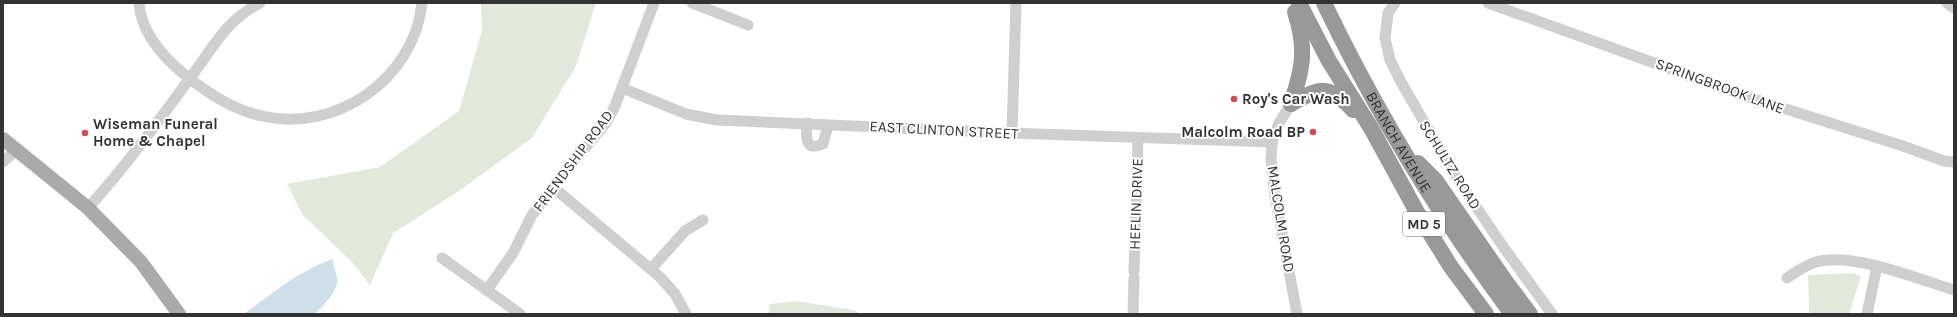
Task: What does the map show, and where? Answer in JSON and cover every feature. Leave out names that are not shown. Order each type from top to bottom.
[{"type":"highway","points":[[1291,104],[1301,74],[1303,53],[1300,26],[1292,3]]},
{"type":"highway","name":"BRANCH AVENUE","points":[[1299,3],[1329,61],[1371,128],[1418,214],[1452,267],[1486,314]]},
{"type":"highway","name":"BRANCH AVENUE","points":[[1324,3],[1399,144],[1473,260],[1512,314]]},
{"type":"highway","points":[[1334,3],[1344,42]]},
{"type":"highway","points":[[1291,104],[1320,90],[1334,93],[1346,102],[1371,128]]},
{"type":"highway","points":[[1399,144],[1436,181],[1530,314]]},
{"type":"main road","points":[[3,139],[88,208],[141,262],[179,314]]},
{"type":"street","points":[[139,3],[144,25],[155,45],[190,79],[224,102],[242,110],[263,116],[298,119],[332,113],[363,98],[381,83],[396,67],[414,35],[422,3]]},
{"type":"street","points":[[88,208],[120,172],[190,79],[224,29],[236,17],[260,3]]},
{"type":"street","name":"FRIENDSHIP ROAD","points":[[487,290],[514,253],[532,215],[606,123],[622,88],[654,3]]},
{"type":"street","points":[[692,3],[748,25]]},
{"type":"street","points":[[1012,133],[1016,3]]},
{"type":"street","name":"SCHULTZ ROAD","points":[[1395,3],[1388,13],[1385,38],[1392,66],[1456,177],[1502,245],[1552,314]]},
{"type":"street","name":"SPRINGBROOK LANE","points":[[1488,3],[1751,98],[1903,146],[1944,161],[1954,162]]},
{"type":"street","points":[[1947,3],[1954,8]]},
{"type":"street","name":"EAST CLINTON STREET","points":[[622,88],[674,110],[699,117],[730,121],[1272,142]]},
{"type":"street","name":"MALCOLM ROAD","points":[[1291,104],[1279,123],[1272,142],[1271,159],[1274,190],[1297,314]]},
{"type":"street","points":[[807,124],[806,141],[809,145],[814,146],[818,146],[825,141],[828,125]]},
{"type":"street","name":"HEFLIN DRIVE","points":[[1133,314],[1138,138]]},
{"type":"street","points":[[3,162],[16,150]]},
{"type":"street","points":[[553,187],[651,269],[669,286],[686,314]]},
{"type":"street","points":[[651,269],[685,231],[703,220]]},
{"type":"street","points":[[442,258],[520,314]]},
{"type":"street","points":[[1787,278],[1810,264],[1824,260],[1838,260],[1877,266],[1954,290]]},
{"type":"street","points":[[1867,314],[1877,266]]},
{"type":"shaded area","points":[[481,3],[596,3],[576,66],[532,138],[456,193],[393,233],[370,285],[352,262],[302,214],[287,184],[380,167],[459,111],[482,30]]},
{"type":"shaded area","points":[[333,259],[337,277],[336,287],[330,297],[315,314],[244,314],[297,276],[309,269]]},
{"type":"shaded area","points":[[1852,273],[1861,276],[1849,314],[1789,314],[1809,313],[1808,275]]},
{"type":"shaded area","points":[[796,301],[854,310],[860,314],[768,314],[770,304]]},
{"type":"place","name":"Roy's Car Wash","points":[[1234,99]]},
{"type":"place","name":"Malcolm Road BP","points":[[1313,132]]},
{"type":"place","name":"Wiseman Funeral Home & Chapel","points":[[85,133]]}]
